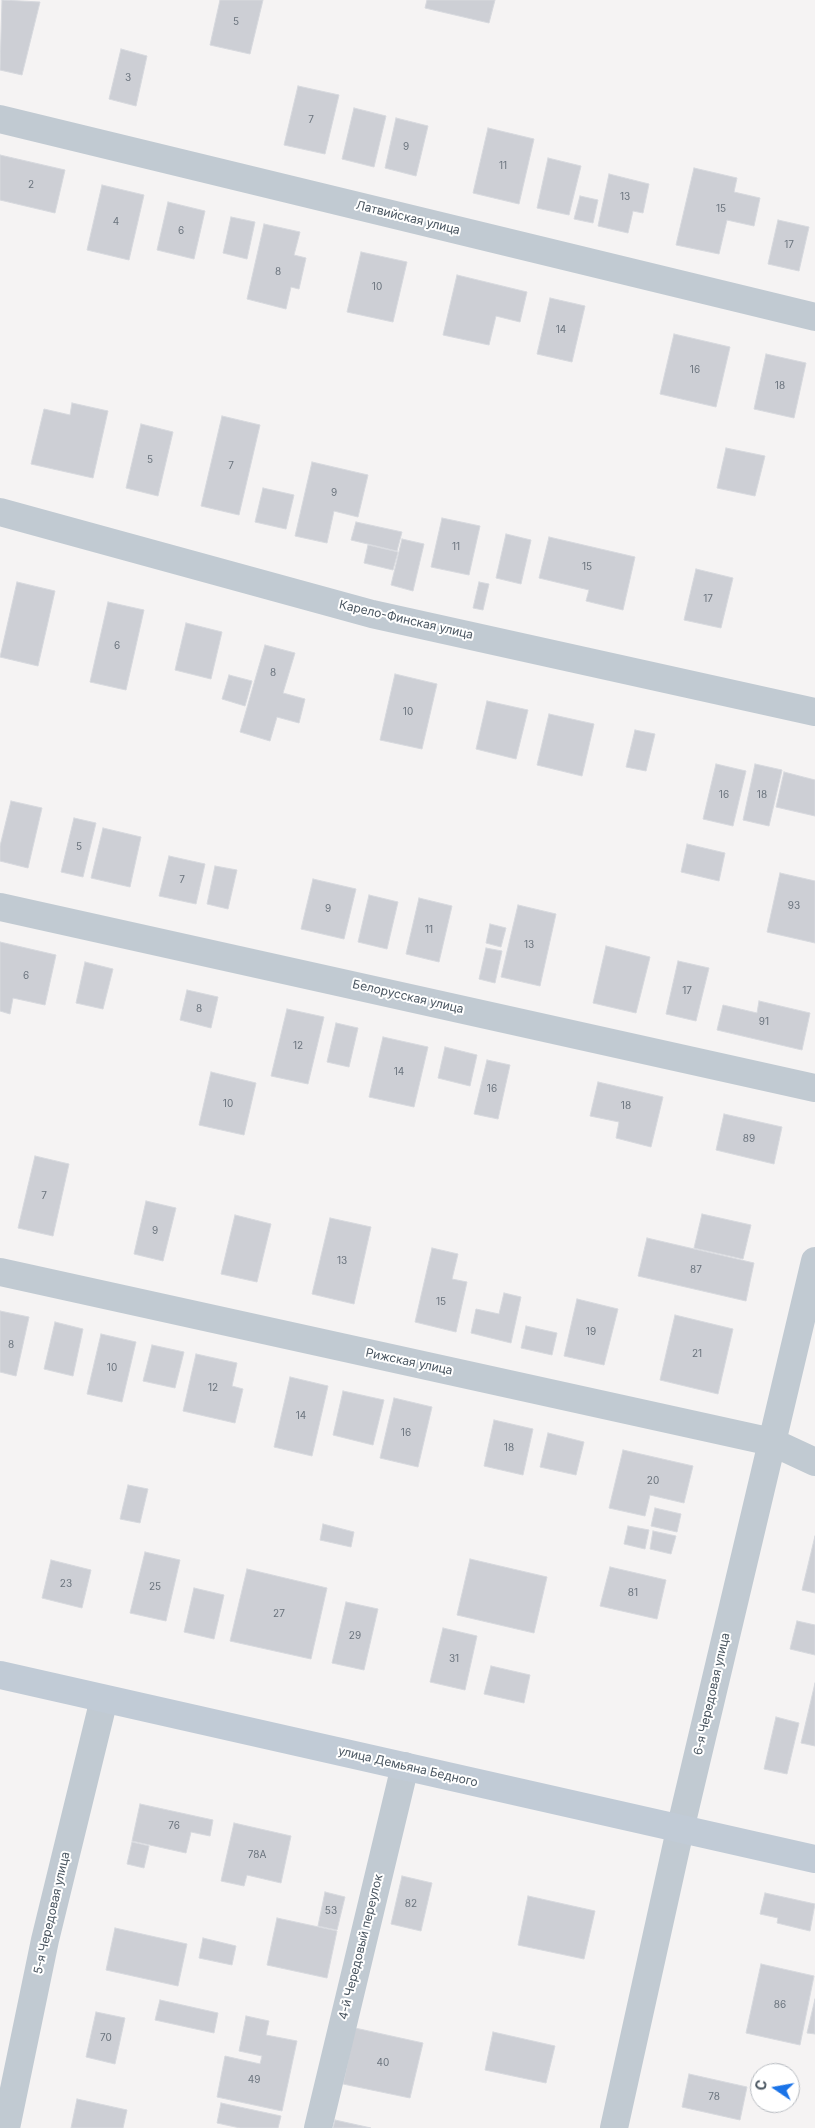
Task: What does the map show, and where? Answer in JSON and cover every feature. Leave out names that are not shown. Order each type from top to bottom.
[{"type":"main road","name":"улица Демьяна Бедного","points":[[0,1676],[815,1859]]},
{"type":"street","name":"Латвийская улица","points":[[0,119],[815,318]]},
{"type":"street","name":"Карело-Финская улица","points":[[0,512],[372,614],[815,712]]},
{"type":"street","name":"Белорусская улица","points":[[0,907],[815,1088]]},
{"type":"street","name":"6-я Чередовая улица","points":[[614,2128],[680,1830],[815,1261]]},
{"type":"street","name":"Рижская улица","points":[[0,1272],[772,1442],[815,1462]]},
{"type":"street","name":"5-я Чередовая улица","points":[[6,2128],[45,1940],[104,1699]]},
{"type":"street","name":"4-й Чередовый переулок","points":[[318,2128],[405,1766]]},
{"type":"building","points":[[2,0],[40,2],[22,75],[0,70]]},
{"type":"building","points":[[220,0],[263,0],[250,54],[210,45]]},
{"type":"building","points":[[427,0],[495,0],[489,23],[425,8]]},
{"type":"building","points":[[121,49],[147,56],[136,106],[109,99]]},
{"type":"building","points":[[298,86],[339,95],[325,154],[284,145]]},
{"type":"building","points":[[354,108],[386,116],[374,167],[342,159]]},
{"type":"building","points":[[396,118],[428,126],[416,176],[385,168]]},
{"type":"building","points":[[488,128],[534,139],[519,204],[473,193]]},
{"type":"building","points":[[0,155],[65,170],[55,213],[0,200]]},
{"type":"building","points":[[548,158],[581,166],[569,215],[537,208]]},
{"type":"building","points":[[694,168],[737,178],[734,192],[760,198],[754,226],[727,220],[719,254],[676,245]]},
{"type":"building","points":[[609,174],[649,184],[643,213],[633,211],[628,233],[598,226]]},
{"type":"building","points":[[102,185],[144,195],[129,260],[87,250]]},
{"type":"building","points":[[580,196],[598,200],[593,223],[574,219]]},
{"type":"building","points":[[168,202],[205,211],[194,259],[157,250]]},
{"type":"building","points":[[231,217],[255,222],[247,259],[223,253]]},
{"type":"building","points":[[778,220],[809,227],[799,271],[768,264]]},
{"type":"building","points":[[264,224],[300,232],[294,255],[306,258],[299,289],[291,287],[286,309],[247,299]]},
{"type":"building","points":[[361,252],[407,262],[393,322],[347,312]]},
{"type":"building","points":[[457,275],[527,292],[520,322],[496,316],[489,345],[443,335]]},
{"type":"building","points":[[550,298],[585,306],[572,362],[537,354]]},
{"type":"building","points":[[674,334],[730,347],[716,407],[660,394]]},
{"type":"building","points":[[766,354],[806,363],[794,418],[754,409]]},
{"type":"building","points":[[72,403],[108,411],[93,478],[31,464],[44,409],[70,415]]},
{"type":"building","points":[[222,416],[260,425],[239,515],[201,506]]},
{"type":"building","points":[[141,424],[173,432],[158,496],[126,488]]},
{"type":"building","points":[[726,448],[765,456],[755,496],[717,488]]},
{"type":"building","points":[[312,462],[368,475],[358,517],[334,511],[327,543],[295,536]]},
{"type":"building","points":[[263,488],[294,495],[286,529],[255,522]]},
{"type":"building","points":[[442,518],[480,526],[469,575],[431,567]]},
{"type":"building","points":[[356,522],[402,532],[397,551],[351,540]]},
{"type":"building","points":[[506,534],[531,540],[521,584],[496,578]]},
{"type":"building","points":[[549,537],[635,557],[623,610],[586,601],[589,590],[539,578]]},
{"type":"building","points":[[402,539],[424,544],[413,591],[391,585]]},
{"type":"building","points":[[368,545],[398,552],[393,570],[364,563]]},
{"type":"building","points":[[696,569],[733,578],[721,628],[684,620]]},
{"type":"building","points":[[17,582],[55,591],[38,666],[0,657]]},
{"type":"building","points":[[479,582],[489,584],[483,610],[473,608]]},
{"type":"building","points":[[108,602],[144,610],[126,690],[90,682]]},
{"type":"building","points":[[186,623],[222,632],[211,679],[175,670]]},
{"type":"building","points":[[265,645],[295,653],[283,693],[305,699],[299,723],[277,717],[270,741],[240,732]]},
{"type":"building","points":[[395,674],[437,684],[422,749],[380,740]]},
{"type":"building","points":[[229,675],[252,681],[245,706],[222,699]]},
{"type":"building","points":[[487,701],[528,710],[516,759],[476,749]]},
{"type":"building","points":[[549,714],[594,724],[582,776],[537,765]]},
{"type":"building","points":[[635,730],[655,734],[646,771],[626,767]]},
{"type":"building","points":[[716,764],[746,771],[733,826],[703,819]]},
{"type":"building","points":[[755,764],[782,770],[769,826],[743,820]]},
{"type":"building","points":[[784,772],[815,780],[815,816],[776,807]]},
{"type":"building","points":[[11,801],[42,808],[28,868],[0,861],[0,846]]},
{"type":"building","points":[[74,818],[96,823],[83,877],[61,872]]},
{"type":"building","points":[[103,828],[141,837],[130,887],[91,878]]},
{"type":"building","points":[[687,844],[725,853],[719,881],[681,872]]},
{"type":"building","points":[[169,856],[205,864],[196,904],[159,896]]},
{"type":"building","points":[[215,866],[237,870],[228,909],[207,904]]},
{"type":"building","points":[[780,873],[815,881],[815,943],[767,932]]},
{"type":"building","points":[[313,879],[356,889],[344,939],[301,929]]},
{"type":"building","points":[[369,895],[398,902],[387,949],[358,942]]},
{"type":"building","points":[[419,898],[452,906],[439,962],[406,954]]},
{"type":"building","points":[[518,905],[556,914],[540,986],[501,977]]},
{"type":"building","points":[[490,924],[506,928],[501,947],[486,943]]},
{"type":"building","points":[[0,942],[56,955],[45,1005],[13,998],[10,1014],[0,1011]]},
{"type":"building","points":[[606,946],[650,957],[636,1013],[593,1003]]},
{"type":"building","points":[[486,948],[502,951],[495,983],[479,979]]},
{"type":"building","points":[[678,961],[709,968],[696,1021],[666,1014]]},
{"type":"building","points":[[85,962],[113,969],[103,1009],[76,1003]]},
{"type":"building","points":[[187,990],[218,997],[211,1028],[180,1020]]},
{"type":"building","points":[[759,1001],[810,1013],[802,1050],[717,1030],[723,1005],[757,1013]]},
{"type":"building","points":[[287,1009],[324,1017],[308,1084],[271,1076]]},
{"type":"building","points":[[336,1023],[358,1028],[349,1067],[327,1062]]},
{"type":"building","points":[[383,1037],[428,1047],[414,1107],[369,1097]]},
{"type":"building","points":[[445,1047],[477,1055],[470,1086],[438,1078]]},
{"type":"building","points":[[487,1060],[510,1065],[498,1119],[474,1114]]},
{"type":"building","points":[[211,1072],[256,1083],[244,1135],[199,1125]]},
{"type":"building","points":[[598,1082],[663,1097],[651,1147],[616,1138],[619,1122],[590,1116]]},
{"type":"building","points":[[724,1114],[782,1127],[774,1164],[716,1150]]},
{"type":"building","points":[[35,1156],[69,1164],[53,1236],[18,1228]]},
{"type":"building","points":[[146,1201],[176,1208],[163,1261],[134,1254]]},
{"type":"building","points":[[702,1214],[751,1225],[743,1259],[694,1248]]},
{"type":"building","points":[[235,1215],[271,1224],[257,1282],[221,1274]]},
{"type":"building","points":[[330,1218],[371,1227],[354,1304],[312,1294]]},
{"type":"building","points":[[647,1238],[754,1263],[746,1301],[638,1276]]},
{"type":"building","points":[[432,1248],[458,1254],[452,1279],[467,1282],[456,1332],[415,1322]]},
{"type":"building","points":[[504,1293],[521,1297],[511,1343],[471,1333],[476,1309],[499,1314]]},
{"type":"building","points":[[577,1299],[618,1309],[604,1365],[564,1356]]},
{"type":"building","points":[[0,1311],[29,1317],[16,1376],[0,1372]]},
{"type":"building","points":[[675,1315],[733,1329],[718,1394],[660,1380]]},
{"type":"building","points":[[55,1322],[83,1329],[73,1376],[44,1369]]},
{"type":"building","points":[[526,1326],[557,1333],[552,1355],[521,1348]]},
{"type":"building","points":[[101,1334],[136,1342],[122,1402],[87,1394]]},
{"type":"building","points":[[152,1345],[184,1352],[175,1388],[143,1381]]},
{"type":"building","points":[[196,1354],[237,1363],[232,1386],[243,1389],[235,1423],[183,1411]]},
{"type":"building","points":[[290,1377],[328,1386],[312,1456],[274,1447]]},
{"type":"building","points":[[343,1391],[384,1400],[373,1445],[333,1435]]},
{"type":"building","points":[[394,1398],[432,1407],[418,1467],[380,1458]]},
{"type":"building","points":[[494,1420],[533,1429],[523,1475],[484,1466]]},
{"type":"building","points":[[548,1433],[584,1442],[576,1475],[540,1467]]},
{"type":"building","points":[[623,1450],[693,1466],[684,1503],[650,1495],[645,1516],[609,1508]]},
{"type":"building","points":[[128,1485],[148,1489],[140,1523],[120,1519]]},
{"type":"building","points":[[655,1508],[681,1514],[677,1532],[651,1526]]},
{"type":"building","points":[[323,1524],[354,1532],[351,1547],[320,1540]]},
{"type":"building","points":[[628,1526],[649,1530],[645,1549],[624,1544]]},
{"type":"building","points":[[653,1531],[676,1536],[671,1554],[650,1549]]},
{"type":"building","points":[[815,1536],[815,1593],[802,1590]]},
{"type":"building","points":[[145,1552],[180,1560],[166,1621],[130,1613]]},
{"type":"building","points":[[470,1559],[547,1577],[534,1633],[457,1615]]},
{"type":"building","points":[[51,1560],[91,1570],[82,1608],[42,1598]]},
{"type":"building","points":[[610,1567],[666,1580],[657,1619],[600,1606]]},
{"type":"building","points":[[247,1569],[327,1588],[311,1659],[230,1641]]},
{"type":"building","points":[[194,1588],[224,1595],[214,1639],[184,1632]]},
{"type":"building","points":[[346,1602],[378,1609],[364,1670],[332,1663]]},
{"type":"building","points":[[797,1621],[815,1625],[815,1655],[790,1649]]},
{"type":"building","points":[[443,1628],[477,1636],[465,1690],[430,1682]]},
{"type":"building","points":[[491,1666],[530,1675],[524,1703],[484,1694]]},
{"type":"building","points":[[815,1683],[815,1746],[801,1743]]},
{"type":"building","points":[[776,1717],[799,1723],[787,1774],[764,1769]]},
{"type":"building","points":[[140,1804],[213,1820],[210,1836],[191,1832],[186,1853],[132,1841]]},
{"type":"building","points":[[234,1823],[291,1836],[281,1883],[247,1875],[244,1886],[221,1881]]},
{"type":"building","points":[[132,1842],[149,1846],[144,1868],[127,1864]]},
{"type":"building","points":[[402,1876],[432,1883],[421,1931],[391,1924]]},
{"type":"building","points":[[325,1892],[345,1897],[337,1930],[318,1926]]},
{"type":"building","points":[[765,1893],[815,1904],[810,1931],[777,1923],[778,1918],[760,1914]]},
{"type":"building","points":[[528,1896],[595,1911],[584,1959],[518,1945]]},
{"type":"building","points":[[277,1918],[337,1931],[327,1978],[267,1965]]},
{"type":"building","points":[[115,1928],[187,1944],[178,1986],[106,1970]]},
{"type":"building","points":[[203,1938],[236,1946],[232,1965],[199,1958]]},
{"type":"building","points":[[761,1964],[814,1976],[800,2045],[746,2033]]},
{"type":"building","points":[[815,1999],[815,2034],[807,2033]]},
{"type":"building","points":[[160,2000],[218,2013],[214,2033],[155,2020]]},
{"type":"building","points":[[96,2012],[125,2018],[115,2064],[86,2057]]},
{"type":"building","points":[[246,2016],[269,2021],[266,2035],[297,2041],[282,2111],[217,2097],[225,2056],[260,2064],[262,2056],[239,2051]]},
{"type":"building","points":[[355,2028],[423,2043],[410,2098],[343,2084]]},
{"type":"building","points":[[493,2032],[555,2046],[546,2083],[485,2070]]},
{"type":"building","points":[[689,2074],[747,2087],[740,2120],[682,2107]]},
{"type":"building","points":[[77,2099],[127,2110],[123,2128],[71,2128]]},
{"type":"building","points":[[221,2103],[281,2116],[278,2128],[240,2128],[217,2123]]},
{"type":"building","points":[[335,2120],[371,2128],[333,2128]]}]
